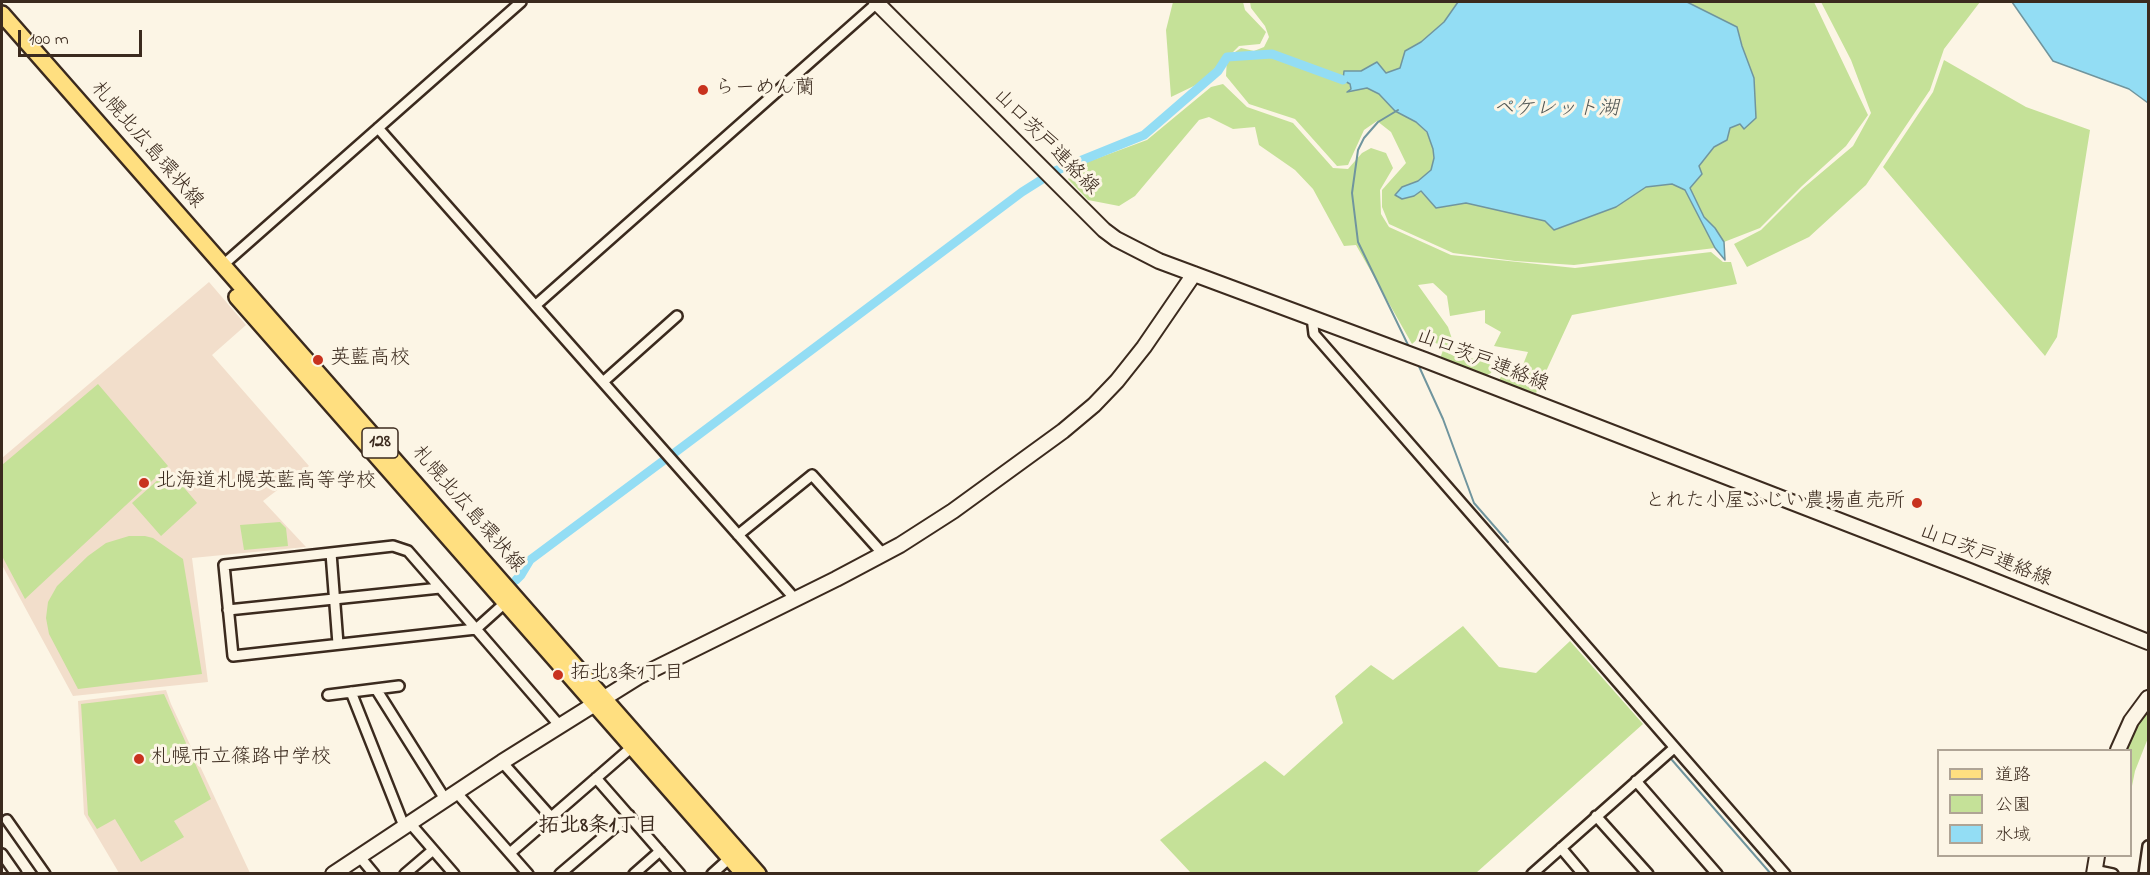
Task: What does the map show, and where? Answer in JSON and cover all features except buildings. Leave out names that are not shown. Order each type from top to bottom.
[{"type":"main road","name":"札幌北広島環状線","points":[[2,14],[734,854],[744,873]]},
{"type":"main road","name":"札幌北広島環状線","points":[[2,29],[506,603],[600,701],[632,747],[734,854],[758,873]]},
{"type":"street","points":[[223,265],[520,2]]},
{"type":"street","points":[[536,305],[876,2]]},
{"type":"street","name":"山口茨戸連絡線","points":[[876,2],[1104,230],[1159,261],[1414,356],[2148,642]]},
{"type":"street","points":[[378,128],[795,599]]},
{"type":"street","points":[[333,873],[502,762],[638,677],[883,554],[953,511],[1063,431],[1094,405],[1144,347],[1194,274]]},
{"type":"street","points":[[603,382],[677,316]]},
{"type":"street","points":[[1311,317],[1314,334],[1785,873]]},
{"type":"street","points":[[738,535],[812,475],[883,554]]},
{"type":"street","points":[[506,603],[476,629],[232,656],[224,565],[393,546],[408,551],[476,629],[560,726]]},
{"type":"street","points":[[331,553],[338,644]]},
{"type":"street","points":[[228,610],[440,588]]},
{"type":"street","points":[[328,695],[399,686]]},
{"type":"street","points":[[376,689],[451,796],[528,873]]},
{"type":"street","points":[[351,692],[407,824],[454,873]]},
{"type":"street","points":[[2118,749],[2131,721],[2148,698]]},
{"type":"street","points":[[510,853],[632,747]]},
{"type":"street","points":[[1532,873],[1674,748]]},
{"type":"street","points":[[502,762],[551,817]]},
{"type":"street","points":[[596,778],[680,873]]},
{"type":"street","points":[[1636,781],[1717,873]]},
{"type":"street","points":[[560,873],[629,815]]},
{"type":"street","points":[[1596,816],[1648,873]]},
{"type":"street","points":[[7,820],[45,873]]},
{"type":"street","points":[[2144,873],[2148,846]]},
{"type":"street","points":[[1561,848],[1583,873]]},
{"type":"street","points":[[405,873],[433,850]]},
{"type":"street","points":[[634,873],[660,851]]},
{"type":"street","points":[[2,854],[16,873]]},
{"type":"street","points":[[712,873],[734,854]]},
{"type":"street","points":[[359,856],[374,873]]},
{"type":"street","points":[[2097,857],[2094,872],[2113,873]]},
{"type":"shaded area","name":"北海道札幌英藍高等学校","points":[[209,282],[246,325],[212,355],[309,466],[263,501],[306,547],[192,558],[208,682],[73,696],[2,565],[2,458]]},
{"type":"shaded area","name":"札幌市立篠路中学校","points":[[166,690],[250,873],[119,873],[84,814],[78,701]]},
{"type":"green space","points":[[1173,2],[1243,2],[1245,10],[1266,32],[1260,44],[1239,46],[1229,56],[1241,48],[1254,51],[1264,47],[1269,37],[1265,26],[1251,8],[1250,2],[1458,2],[1444,22],[1421,42],[1405,51],[1400,68],[1386,73],[1377,62],[1361,71],[1344,71],[1351,89],[1367,88],[1379,94],[1395,111],[1416,122],[1427,133],[1434,158],[1431,170],[1418,181],[1402,187],[1395,195],[1420,191],[1436,208],[1466,203],[1545,221],[1555,230],[1616,207],[1646,187],[1672,184],[1685,190],[1715,248],[1574,265],[1515,261],[1453,253],[1389,224],[1382,207],[1382,190],[1406,163],[1391,132],[1377,121],[1364,130],[1348,165],[1337,166],[1295,119],[1249,104],[1226,76],[1227,57],[1198,84],[1171,97],[1166,30]]},
{"type":"green space","points":[[1687,2],[1814,2],[1868,115],[1846,146],[1760,228],[1724,242],[1704,217],[1690,188],[1702,174],[1699,166],[1714,147],[1727,140],[1730,128],[1741,124],[1743,128],[1742,46],[1737,27]]},
{"type":"green space","points":[[1821,2],[1980,2],[1944,49],[1930,90],[1866,185],[1809,237],[1747,267],[1734,244],[1761,230],[1802,189],[1853,146],[1871,113],[1851,60]]},
{"type":"green space","points":[[1944,60],[2026,107],[2090,130],[2057,337],[2045,356],[1883,167],[1933,92]]},
{"type":"green space","points":[[1223,84],[1247,107],[1293,123],[1333,168],[1348,169],[1362,153],[1371,148],[1386,153],[1393,168],[1380,190],[1381,214],[1389,227],[1451,255],[1575,268],[1711,252],[1723,262],[1731,262],[1737,284],[1572,315],[1536,393],[1498,382],[1503,373],[1519,375],[1528,352],[1494,346],[1501,332],[1485,323],[1485,310],[1450,316],[1447,296],[1433,283],[1418,285],[1448,327],[1452,339],[1448,353],[1456,357],[1478,359],[1493,366],[1491,373],[1483,377],[1439,362],[1444,347],[1421,336],[1412,344],[1356,245],[1344,246],[1313,189],[1295,170],[1259,145],[1255,127],[1233,129],[1209,117],[1199,120],[1135,196],[1119,206],[1088,200],[1068,179],[1082,164],[1147,140],[1211,87]]},
{"type":"green space","points":[[98,384],[168,466],[25,599],[2,556],[2,465]]},
{"type":"green space","points":[[169,470],[197,503],[161,536],[132,503]]},
{"type":"green space","points":[[280,522],[286,528],[288,546],[244,550],[240,525]]},
{"type":"green space","points":[[129,536],[153,538],[183,559],[202,674],[78,689],[49,634],[46,618],[48,602],[57,586],[88,556],[106,543]]},
{"type":"green space","points":[[1463,626],[1499,667],[1536,673],[1570,641],[1643,724],[1476,873],[1191,873],[1160,840],[1265,761],[1284,776],[1343,723],[1335,696],[1371,665],[1393,680]]},
{"type":"green space","name":"札幌市立篠路中学校","points":[[164,694],[211,799],[174,821],[184,837],[141,862],[115,819],[97,829],[88,815],[81,704]]},
{"type":"green space","points":[[2148,705],[2148,738],[2135,771],[2132,786],[2132,749],[2124,749],[2138,719]]},
{"type":"water","name":"ペケレット湖","points":[[1458,2],[1687,2],[1737,27],[1754,78],[1756,118],[1744,129],[1740,124],[1730,128],[1727,140],[1714,147],[1699,166],[1702,174],[1690,188],[1704,217],[1724,242],[1725,260],[1715,248],[1685,190],[1672,184],[1646,187],[1616,207],[1554,230],[1545,221],[1466,203],[1436,208],[1421,191],[1414,196],[1402,199],[1395,195],[1402,187],[1418,181],[1431,170],[1434,158],[1427,132],[1416,122],[1395,111],[1379,94],[1367,88],[1347,92],[1351,89],[1350,84],[1343,80],[1344,71],[1361,71],[1377,62],[1386,73],[1400,68],[1405,51],[1421,42],[1444,22]]},
{"type":"water","points":[[2012,2],[2148,2],[2148,103],[2129,89],[2053,61]]},
{"type":"waterway","points":[[1055,171],[1144,135],[1218,71],[1227,57],[1272,54],[1343,80]]},
{"type":"waterway","points":[[1398,110],[1378,122],[1364,138],[1358,150],[1352,193],[1358,242],[1410,349]]},
{"type":"waterway","points":[[673,454],[1041,180]]},
{"type":"waterway","points":[[1417,362],[1443,419],[1474,503],[1508,542]]},
{"type":"waterway","points":[[516,580],[530,560],[667,458]]},
{"type":"waterway","points":[[1672,760],[1771,874]]},
{"type":"place","name":"らーめん蘭","points":[[703,90]]},
{"type":"place","name":"英藍高校","points":[[318,360]]},
{"type":"place","name":"北海道札幌英藍高等学校","points":[[144,483]]},
{"type":"place","name":"とれた小屋ふじい農場直売所","points":[[1917,503]]},
{"type":"place","name":"拓北8条1丁目","points":[[558,675]]},
{"type":"place","name":"札幌市立篠路中学校","points":[[139,759]]},
{"type":"district","name":"拓北8条1丁目","points":[[598,828]]}]
